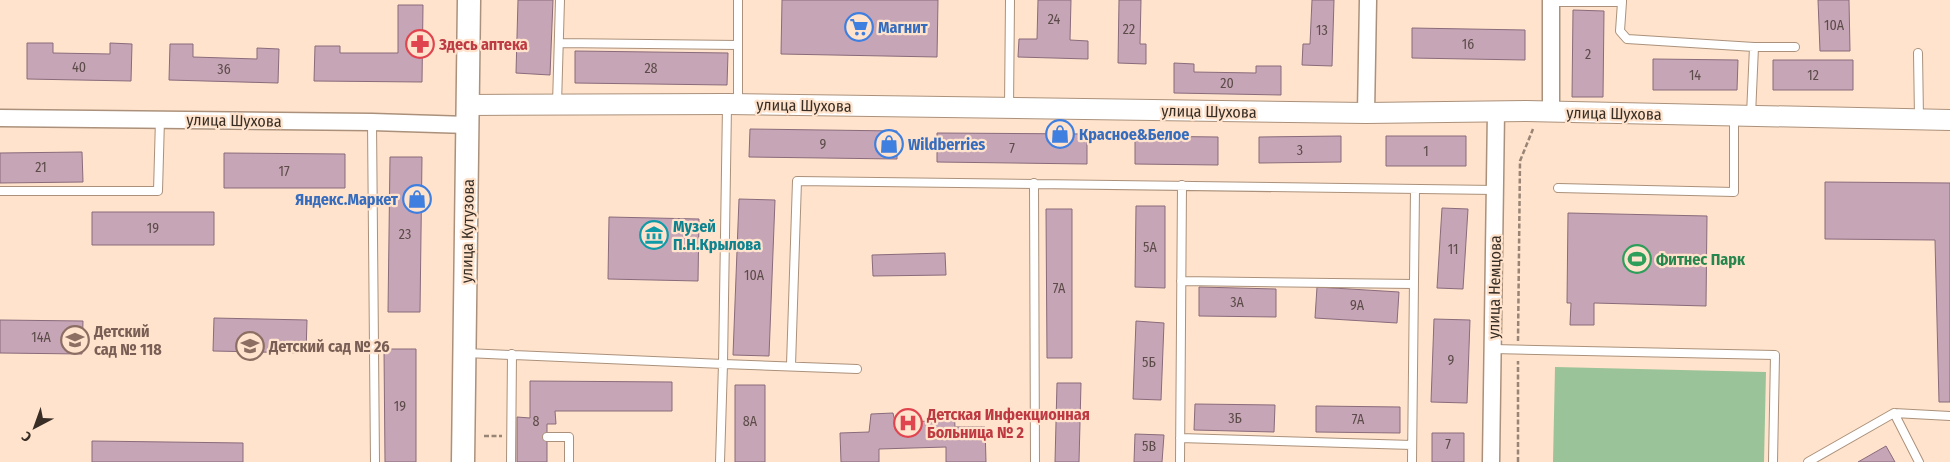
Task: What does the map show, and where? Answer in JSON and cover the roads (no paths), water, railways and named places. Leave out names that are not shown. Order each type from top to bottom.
[{"type":"main road","name":"улица Кутузова","points":[[463,462],[469,0]]},
{"type":"street","points":[[1366,113],[1368,0]]},
{"type":"street","points":[[1551,1],[1551,112]]},
{"type":"street","name":"улица Шухова","points":[[0,118],[372,122],[557,106],[733,104],[1366,113],[1496,111],[1950,120]]},
{"type":"street","name":"улица Немцова","points":[[1491,462],[1496,111]]},
{"type":"lane","points":[[557,106],[560,0]]},
{"type":"lane","points":[[720,462],[733,104],[738,45],[738,0]]},
{"type":"lane","points":[[1009,108],[1010,0]]},
{"type":"lane","points":[[1551,1],[1622,1],[1620,31],[1627,39],[1754,47],[1795,47]]},
{"type":"lane","points":[[558,43],[738,45]]},
{"type":"lane","points":[[1558,188],[1734,192],[1742,115],[1754,47]]},
{"type":"lane","points":[[1918,53],[1919,120]]},
{"type":"lane","points":[[0,191],[158,191],[160,119]]},
{"type":"lane","points":[[372,122],[375,462]]},
{"type":"lane","points":[[791,365],[797,180],[1495,190]]},
{"type":"lane","points":[[1034,184],[1035,462]]},
{"type":"lane","points":[[1180,462],[1182,185]]},
{"type":"lane","points":[[1412,462],[1415,189]]},
{"type":"lane","points":[[1181,281],[1414,284]]},
{"type":"lane","points":[[1493,349],[1775,355],[1773,462]]},
{"type":"lane","points":[[465,353],[857,369]]},
{"type":"lane","points":[[511,462],[514,436],[512,354]]},
{"type":"lane","points":[[1894,413],[1919,462]]},
{"type":"lane","points":[[1808,462],[1894,413],[1950,416]]},
{"type":"lane","points":[[547,437],[569,437],[568,462]]},
{"type":"lane","points":[[1180,438],[1412,445]]},
{"type":"place","name":"Магнит","points":[[859,27]]},
{"type":"place","name":"Здесь аптека","points":[[420,44]]},
{"type":"place","name":"Красное&Белое","points":[[1060,134]]},
{"type":"place","name":"Wildberries","points":[[889,144]]},
{"type":"place","name":"Яндекс.Маркет","points":[[417,199]]},
{"type":"place","name":"Музей П.Н.Крылова","points":[[654,235]]},
{"type":"place","name":"Фитнес Парк","points":[[1637,259]]},
{"type":"place","name":"Детский сад № 118","points":[[75,340]]},
{"type":"place","name":"Детский сад № 26","points":[[250,346]]},
{"type":"place","name":"Детская Инфекционная Больница № 2","points":[[908,423]]}]
